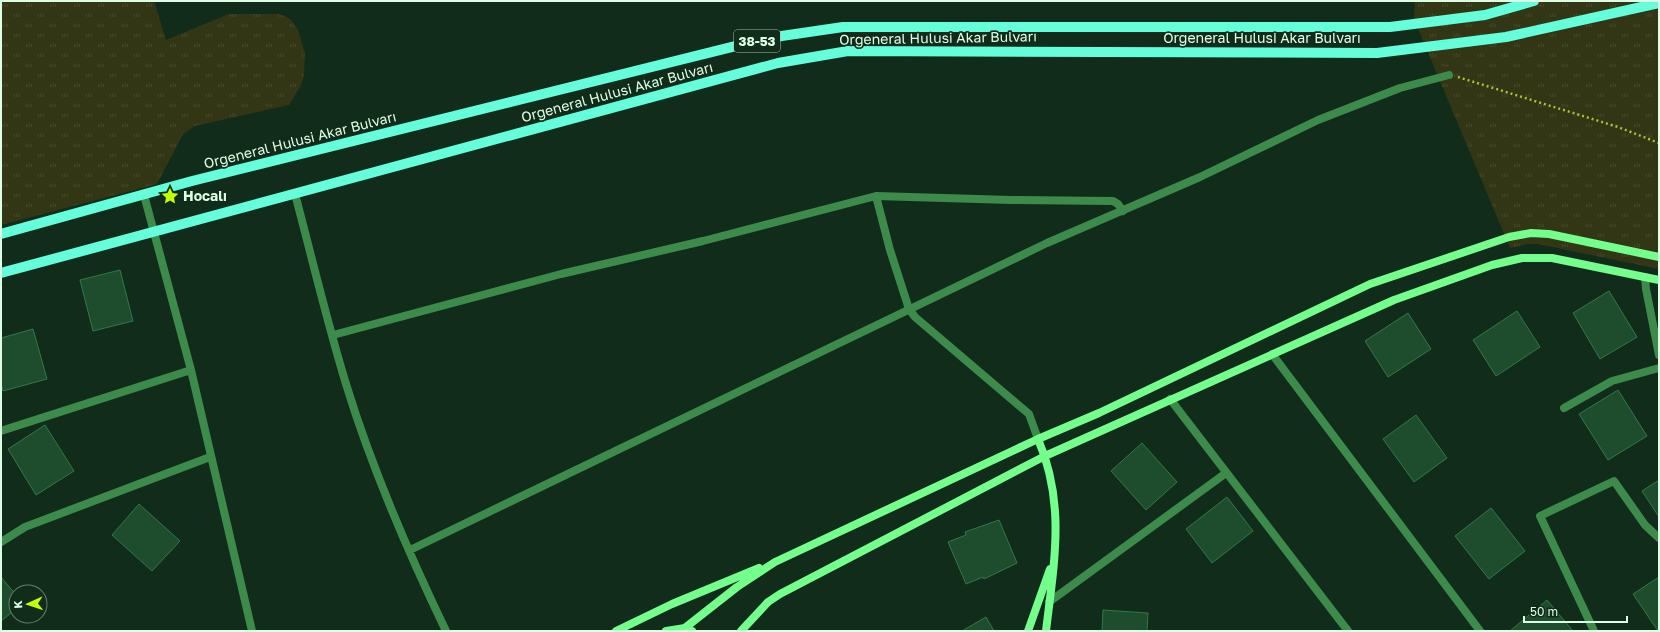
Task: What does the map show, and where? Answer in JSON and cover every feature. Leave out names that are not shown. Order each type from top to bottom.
[{"type":"main road","name":"Orgeneral Hulusi Akar Bulvarı","points":[[1,234],[144,195],[768,38],[843,27],[1390,27],[1485,15],[1534,1]]},
{"type":"main road","name":"Orgeneral Hulusi Akar Bulvarı","points":[[1,273],[154,233],[778,63],[848,50],[1377,53],[1506,37],[1659,3]]},
{"type":"street","points":[[410,550],[1047,244],[1200,178],[1318,120],[1400,88],[1448,74]]},
{"type":"street","points":[[295,194],[346,384],[366,442],[410,550],[446,631]]},
{"type":"street","points":[[144,195],[191,370],[210,457],[252,631]]},
{"type":"street","points":[[333,335],[561,274],[703,241],[876,196],[1113,201],[1118,204],[1123,211]]},
{"type":"street","points":[[876,196],[909,309],[915,318],[1029,414],[1045,456],[1053,486],[1056,518],[1054,556],[1046,631]]},
{"type":"street","points":[[616,631],[672,604],[775,562],[1038,439],[1099,413],[1370,284],[1509,237],[1531,233],[1548,234],[1659,257]]},
{"type":"street","points":[[741,631],[768,602],[780,594],[1045,456],[1394,300],[1507,260],[1529,257],[1552,258],[1659,280]]},
{"type":"street","points":[[1645,277],[1659,355]]},
{"type":"street","points":[[1272,354],[1480,631]]},
{"type":"street","points":[[1564,408],[1612,381],[1659,368]]},
{"type":"street","points":[[1,431],[191,370]]},
{"type":"street","points":[[1170,400],[1348,631]]},
{"type":"street","points":[[1,542],[25,528],[210,457]]},
{"type":"street","points":[[1049,602],[1226,473]]},
{"type":"street","points":[[1594,631],[1540,516],[1614,481],[1645,525],[1659,538]]},
{"type":"street","points":[[1028,631],[1054,556]]},
{"type":"street","points":[[666,631],[686,630],[737,587],[775,562]]},
{"type":"path","points":[[1448,74],[1618,127],[1659,143]]},
{"type":"green space","points":[[1,1],[154,1],[166,40],[229,14],[278,14],[291,20],[298,30],[305,54],[304,75],[301,85],[289,105],[195,126],[183,134],[157,184],[1,225]]},
{"type":"green space","points":[[1415,1],[1659,1],[1659,269],[1538,244],[1528,244],[1510,248],[1414,19]]},
{"type":"building","points":[[120,270],[133,321],[93,331],[80,280]]},
{"type":"building","points":[[1609,291],[1637,337],[1600,359],[1573,313]]},
{"type":"building","points":[[1517,311],[1540,347],[1496,376],[1473,340]]},
{"type":"building","points":[[1408,313],[1431,349],[1388,377],[1365,341]]},
{"type":"building","points":[[33,329],[47,379],[3,391],[1,383],[1,338]]},
{"type":"building","points":[[1618,390],[1647,436],[1608,460],[1579,414]]},
{"type":"building","points":[[1416,415],[1447,458],[1414,482],[1383,439]]},
{"type":"building","points":[[45,425],[74,471],[36,495],[8,449]]},
{"type":"building","points":[[1142,443],[1177,482],[1146,510],[1111,471]]},
{"type":"building","points":[[1659,480],[1659,517],[1642,491]]},
{"type":"building","points":[[1227,497],[1253,531],[1212,563],[1186,529]]},
{"type":"building","points":[[139,504],[180,541],[152,571],[112,535]]},
{"type":"building","points":[[1491,508],[1525,551],[1489,579],[1455,536]]},
{"type":"building","points":[[999,520],[1017,563],[984,579],[983,577],[966,584],[948,542],[966,535],[965,532]]},
{"type":"building","points":[[1,577],[8,585],[8,615],[1,621]]},
{"type":"building","points":[[1659,577],[1659,631],[1658,631],[1633,594]]},
{"type":"building","points":[[1547,600],[1573,631],[1510,631]]},
{"type":"building","points":[[1103,610],[1148,613],[1147,631],[1102,631]]},
{"type":"building","points":[[986,617],[994,631],[962,631]]},
{"type":"place","name":"Hocalı","points":[[170,196]]}]
